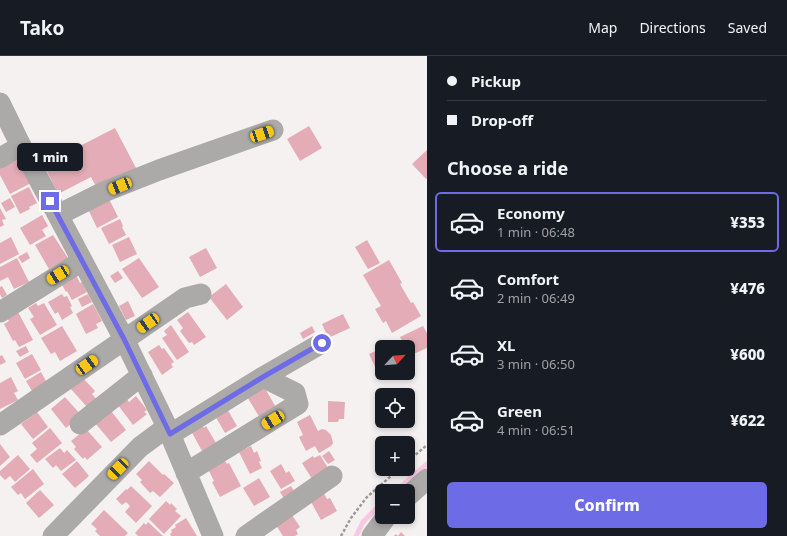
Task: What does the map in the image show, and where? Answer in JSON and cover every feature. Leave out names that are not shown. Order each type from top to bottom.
[{"type":"street","points":[[0,103],[21,146],[124,339],[169,431],[213,536]]},
{"type":"street","points":[[58,215],[106,191],[159,170],[273,130]]},
{"type":"street","points":[[0,158],[21,146]]},
{"type":"street","points":[[0,312],[82,261]]},
{"type":"street","points":[[0,426],[185,298],[201,294]]},
{"type":"street","points":[[53,536],[140,447],[322,343]]},
{"type":"street","points":[[80,424],[142,376]]},
{"type":"street","points":[[186,473],[298,404],[295,393],[263,377]]},
{"type":"street","points":[[246,536],[332,476]]},
{"type":"street","points":[[415,490],[427,479]]},
{"type":"street","points":[[372,536],[381,524]]},
{"type":"path","points":[[415,455],[427,445]]},
{"type":"path","points":[[341,536],[351,518],[367,497],[391,476]]},
{"type":"building","points":[[309,126],[322,148],[300,161],[287,139]]},
{"type":"building","points":[[115,128],[136,168],[97,188],[91,177],[58,194],[44,165],[50,162],[48,158],[72,145],[74,149]]},
{"type":"building","points":[[427,150],[427,178],[426,179],[412,164]]},
{"type":"building","points":[[18,160],[31,183],[10,194],[0,175],[0,165],[8,165]]},
{"type":"building","points":[[29,187],[37,203],[29,207],[30,209],[20,214],[11,196]]},
{"type":"building","points":[[10,198],[15,207],[6,212],[1,203]]},
{"type":"building","points":[[109,199],[118,217],[97,228],[88,209]]},
{"type":"building","points":[[0,208],[6,219],[2,220],[4,225],[0,227]]},
{"type":"building","points":[[42,215],[48,226],[42,230],[46,236],[30,245],[20,228]]},
{"type":"building","points":[[120,219],[126,235],[109,244],[101,228]]},
{"type":"building","points":[[53,235],[68,258],[49,269],[35,245]]},
{"type":"building","points":[[11,237],[19,254],[0,264],[0,243]]},
{"type":"building","points":[[129,237],[137,254],[120,262],[112,245]]},
{"type":"building","points":[[367,240],[380,263],[368,269],[355,247]]},
{"type":"building","points":[[206,248],[217,268],[200,277],[189,257]]},
{"type":"building","points":[[27,252],[30,258],[22,263],[18,257]]},
{"type":"building","points":[[17,258],[29,282],[14,289],[8,277],[0,281],[0,267]]},
{"type":"building","points":[[139,258],[159,287],[142,298],[122,269]]},
{"type":"building","points":[[389,260],[402,283],[400,284],[411,303],[413,302],[421,316],[392,333],[386,321],[383,323],[375,309],[381,306],[363,275]]},
{"type":"building","points":[[118,271],[123,278],[115,283],[110,276]]},
{"type":"building","points":[[76,275],[80,283],[82,282],[87,292],[72,300],[61,283]]},
{"type":"building","points":[[226,284],[243,307],[227,320],[209,297]]},
{"type":"building","points":[[2,286],[7,295],[2,298],[0,294],[0,287]]},
{"type":"building","points":[[62,294],[64,297],[67,296],[72,306],[70,307],[73,313],[62,320],[58,312],[55,314],[48,302]]},
{"type":"building","points":[[88,294],[92,302],[82,307],[78,299]]},
{"type":"building","points":[[128,301],[135,316],[126,320],[119,306]]},
{"type":"building","points":[[36,303],[38,306],[44,303],[57,325],[40,335],[30,319],[34,317],[28,308]]},
{"type":"building","points":[[93,304],[102,321],[96,324],[98,328],[86,334],[76,314]]},
{"type":"building","points":[[18,312],[33,340],[19,347],[15,340],[13,341],[4,324],[9,321],[7,318]]},
{"type":"building","points":[[188,312],[206,337],[194,345],[192,342],[189,343],[180,331],[183,328],[177,320]]},
{"type":"building","points":[[343,314],[350,328],[328,338],[322,324]]},
{"type":"building","points":[[171,325],[189,352],[177,360],[162,338],[167,335],[164,331]]},
{"type":"building","points":[[62,326],[77,351],[60,361],[55,352],[51,354],[41,338]]},
{"type":"building","points":[[312,326],[315,332],[303,339],[300,333]]},
{"type":"building","points":[[423,326],[427,333],[427,348],[415,353],[415,340],[402,340],[400,337]]},
{"type":"building","points":[[159,345],[162,349],[164,348],[174,362],[171,364],[173,367],[162,375],[148,352]]},
{"type":"building","points":[[26,346],[29,352],[20,357],[16,351]]},
{"type":"building","points":[[375,351],[375,367],[369,354]]},
{"type":"building","points":[[32,354],[41,370],[25,379],[16,363]]},
{"type":"building","points":[[2,355],[6,362],[0,365],[0,356]]},
{"type":"building","points":[[41,372],[47,383],[32,391],[26,381]]},
{"type":"building","points":[[11,377],[18,391],[14,393],[18,400],[0,409],[0,383]]},
{"type":"building","points":[[82,377],[95,391],[92,394],[97,400],[88,408],[70,388]]},
{"type":"building","points":[[263,385],[277,409],[260,418],[246,395]]},
{"type":"building","points":[[136,396],[147,410],[144,412],[147,414],[133,425],[118,405],[126,398],[129,402]]},
{"type":"building","points":[[65,397],[81,415],[66,428],[51,409]]},
{"type":"building","points":[[328,401],[345,402],[344,419],[339,419],[338,422],[328,422]]},
{"type":"building","points":[[226,407],[237,426],[225,433],[214,414]]},
{"type":"building","points":[[111,411],[126,430],[111,442],[95,423]]},
{"type":"building","points":[[37,412],[48,427],[33,439],[21,424]]},
{"type":"building","points":[[310,415],[318,431],[322,429],[326,430],[331,435],[333,443],[331,446],[319,453],[315,446],[306,451],[299,437],[303,435],[297,422]]},
{"type":"building","points":[[201,422],[204,428],[206,426],[216,443],[202,451],[190,429]]},
{"type":"building","points":[[50,428],[62,443],[37,463],[30,455],[37,449],[32,443]]},
{"type":"building","points":[[86,429],[102,447],[87,460],[85,457],[83,459],[74,449],[76,447],[71,441]]},
{"type":"building","points":[[0,444],[10,457],[0,466]]},
{"type":"building","points":[[251,446],[254,453],[257,451],[262,468],[250,474],[239,452]]},
{"type":"building","points":[[60,448],[64,453],[67,450],[76,460],[61,471],[56,465],[53,468],[45,459]]},
{"type":"building","points":[[329,451],[335,460],[328,464],[322,456]]},
{"type":"building","points":[[18,455],[30,469],[15,482],[10,476],[5,480],[0,475],[0,471]]},
{"type":"building","points":[[320,455],[328,468],[312,479],[302,463],[313,456],[314,458]]},
{"type":"building","points":[[223,458],[227,464],[229,463],[241,486],[220,497],[212,482],[214,481],[207,467]]},
{"type":"building","points":[[77,461],[89,476],[75,488],[62,474]]},
{"type":"building","points":[[149,461],[163,475],[164,474],[174,483],[160,497],[153,491],[150,493],[140,482],[142,480],[136,474]]},
{"type":"building","points":[[281,464],[286,473],[289,471],[295,481],[281,489],[270,471]]},
{"type":"building","points":[[33,469],[44,484],[25,499],[21,493],[18,495],[11,487]]},
{"type":"building","points":[[259,478],[270,497],[254,506],[243,488]]},
{"type":"building","points":[[131,486],[152,506],[136,523],[125,512],[130,506],[126,502],[122,505],[116,499]]},
{"type":"building","points":[[291,486],[296,494],[285,500],[280,492]]},
{"type":"building","points":[[40,490],[54,505],[39,518],[26,503]]},
{"type":"building","points":[[323,492],[327,499],[330,498],[337,511],[321,520],[310,500]]},
{"type":"building","points":[[166,501],[170,505],[171,503],[177,509],[175,511],[181,516],[164,534],[149,519]]},
{"type":"building","points":[[104,510],[128,533],[125,536],[100,536],[95,531],[97,529],[91,524]]},
{"type":"building","points":[[292,515],[300,527],[296,530],[298,534],[295,536],[283,536],[274,522]]},
{"type":"building","points":[[186,518],[197,536],[171,536],[171,530],[176,527],[175,525]]},
{"type":"building","points":[[148,522],[163,536],[138,536],[135,533],[144,523],[146,525]]},
{"type":"building","points":[[401,532],[405,536],[398,536]]},
{"type":"waterway","points":[[404,484],[427,464]]},
{"type":"waterway","points":[[356,536],[363,522],[375,510]]},
{"type":"route","points":[[50,201],[124,339],[170,434],[322,343]]}]
